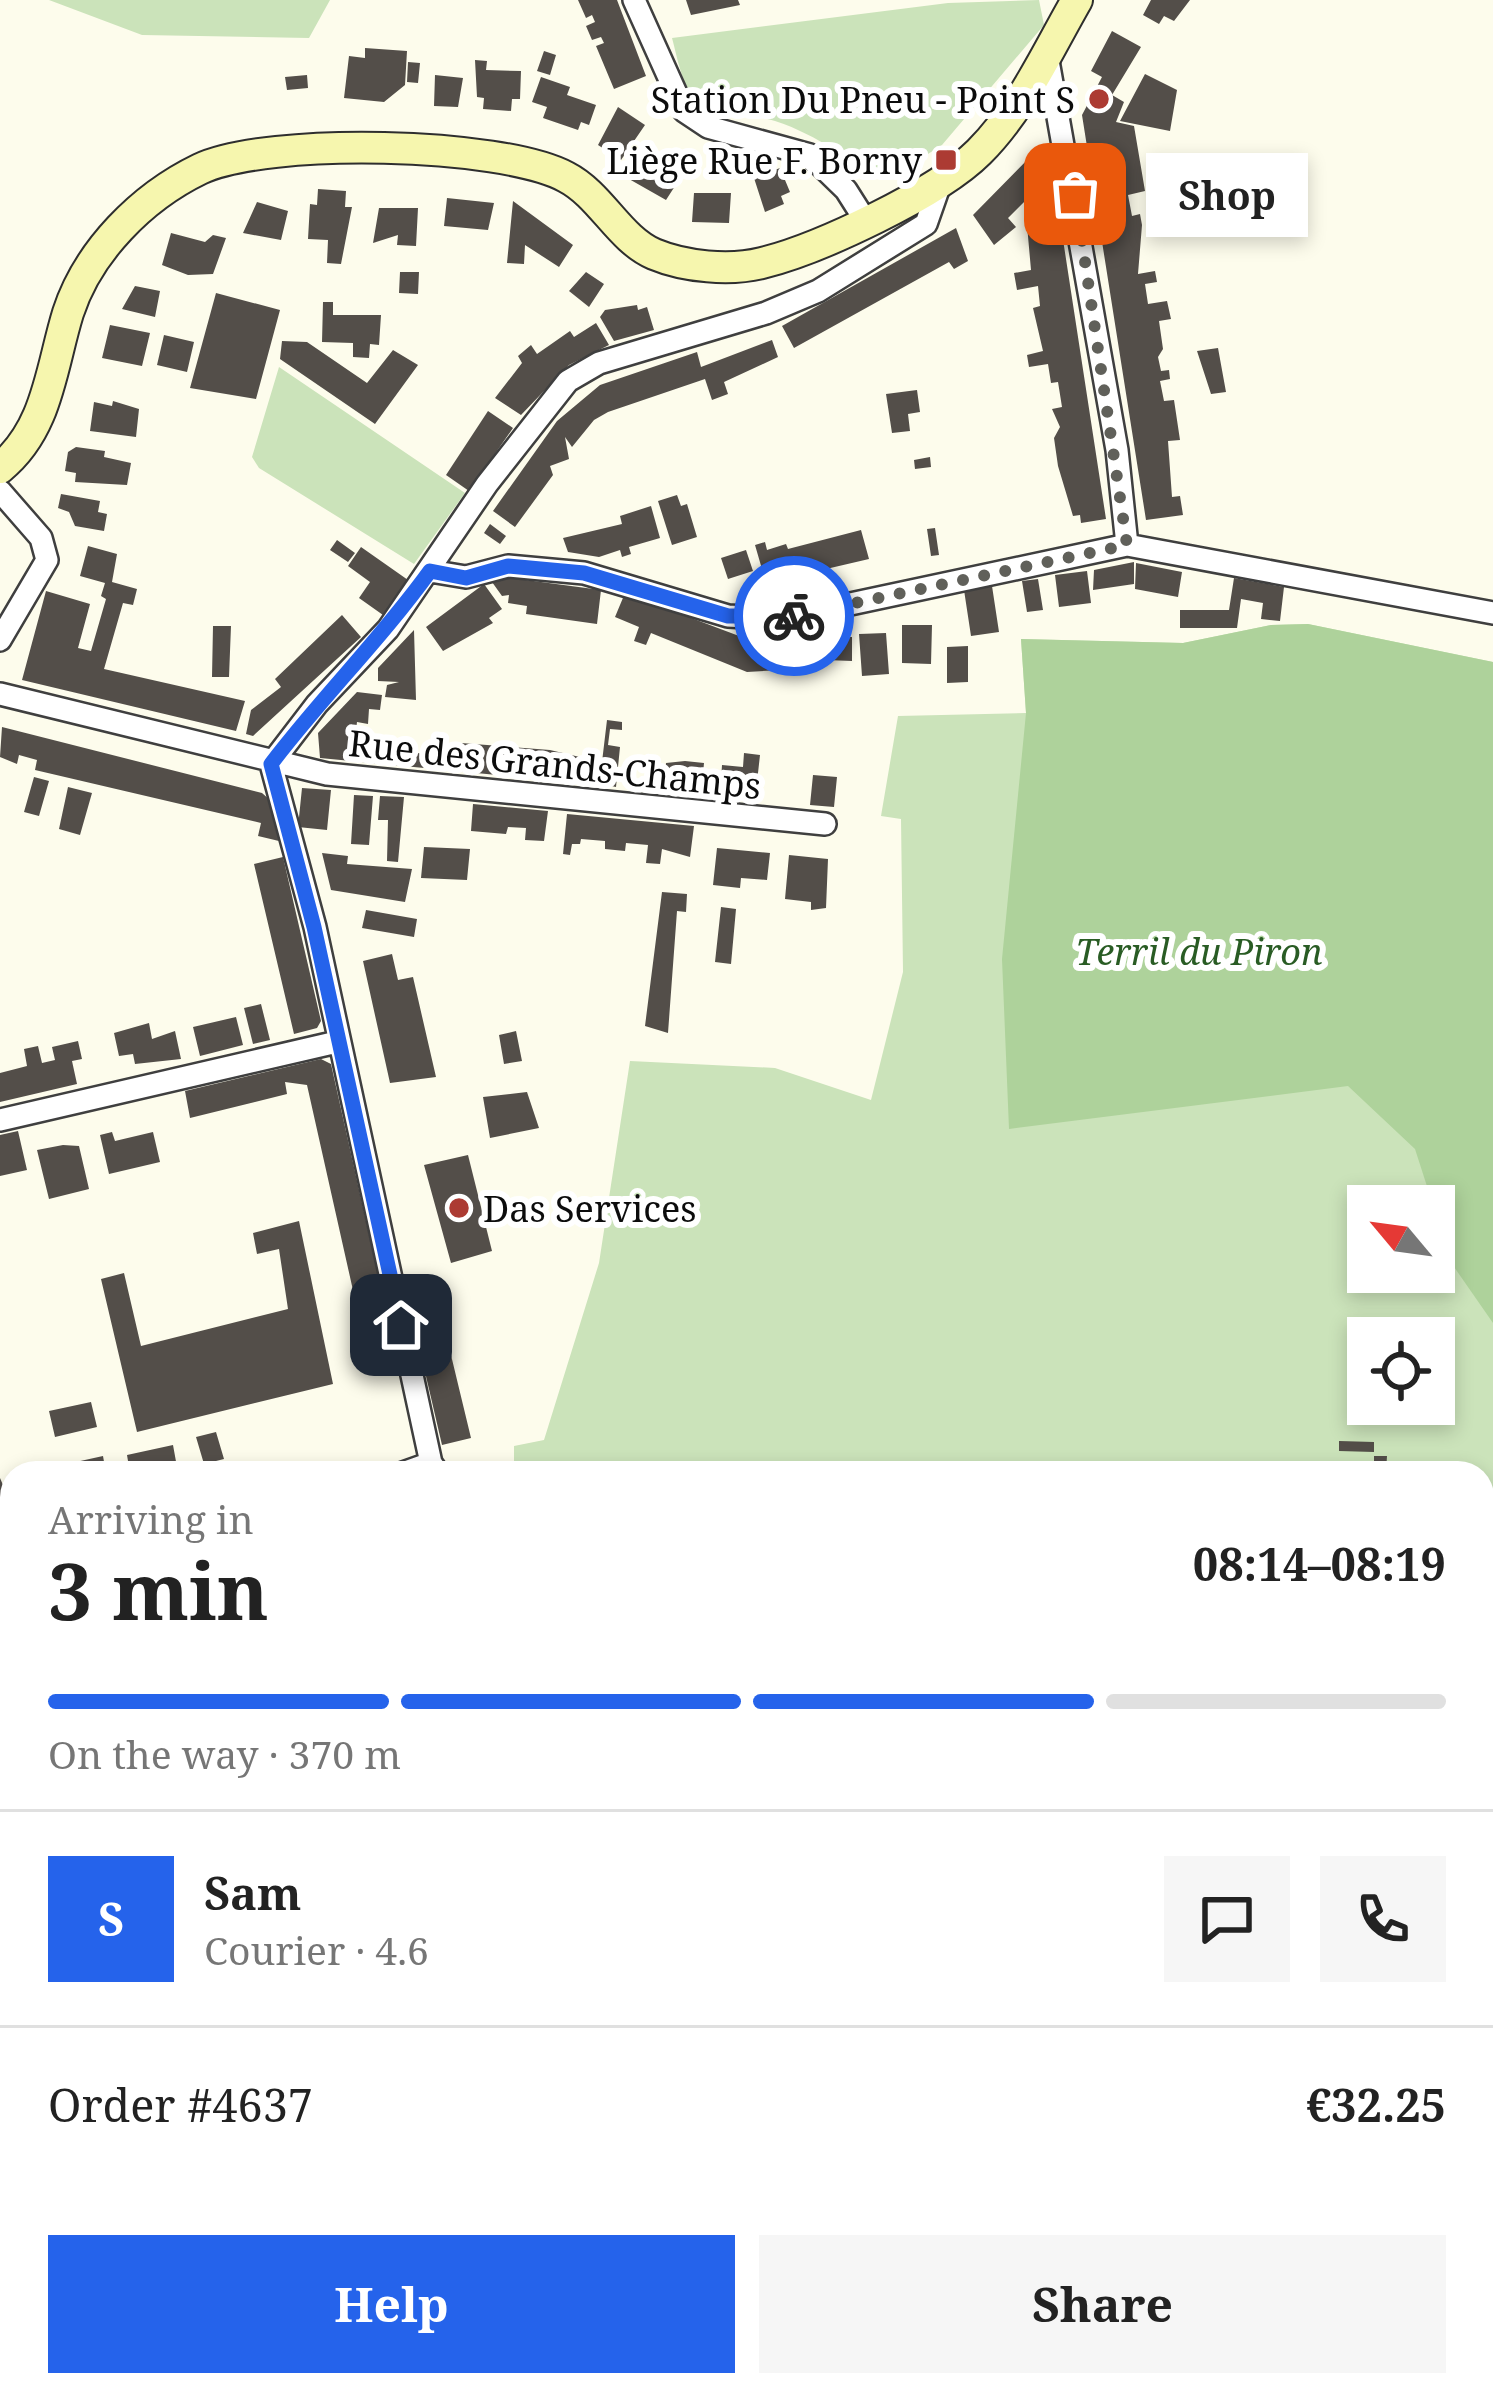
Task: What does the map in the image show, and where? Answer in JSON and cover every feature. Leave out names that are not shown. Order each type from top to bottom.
[{"type":"street","points":[[634,0],[684,111],[724,132],[810,155],[846,190],[865,220]]},
{"type":"street","points":[[0,468],[34,429],[69,310],[104,247],[165,190],[241,155],[327,146],[533,163],[585,189],[650,253],[699,265],[759,264],[940,184],[978,153],[1005,122],[1077,0]]},
{"type":"street","points":[[1046,55],[1113,428],[1127,545]]},
{"type":"street","points":[[433,1461],[314,927],[271,764],[317,704],[388,629],[487,484],[568,381],[598,363],[766,313],[818,291],[926,224],[940,184]]},
{"type":"street","points":[[0,491],[41,538],[47,560],[0,640]]},
{"type":"street","points":[[430,571],[466,578],[508,566],[584,573],[728,616],[780,620],[1127,545],[1493,613]]},
{"type":"street","name":"Rue des Grands-Champs","points":[[0,694],[271,764],[825,824]]},
{"type":"street","points":[[0,1120],[337,1042]]},
{"type":"green space","points":[[49,0],[330,0],[309,38],[142,35]]},
{"type":"green space","points":[[1039,0],[1044,25],[942,145],[892,177],[791,127],[704,104],[687,86],[672,38],[948,3]]},
{"type":"green space","points":[[279,367],[465,493],[414,564],[259,468],[252,457]]},
{"type":"green space","name":"Terril du Piron","points":[[1308,624],[1493,662],[1493,1461],[514,1461],[514,1446],[544,1440],[599,1263],[630,1061],[775,1068],[871,1100],[903,972],[901,819],[881,816],[898,716],[1026,713],[1021,639],[1183,643],[1271,625]]},
{"type":"green space","points":[[1308,624],[1493,662],[1493,1323],[1455,1268],[1455,1185],[1427,1185],[1415,1149],[1348,1086],[1009,1129],[1002,959],[1026,713],[1021,639],[1183,643],[1271,625]]},
{"type":"building","points":[[578,0],[617,0],[646,76],[614,89],[596,46],[604,43],[601,37],[592,40],[586,26],[595,22],[592,15],[586,18]]},
{"type":"building","points":[[686,0],[738,0],[740,5],[691,15]]},
{"type":"building","points":[[1151,0],[1190,0],[1174,21],[1164,16],[1159,24],[1143,15]]},
{"type":"building","points":[[1112,31],[1141,47],[1112,95],[1124,102],[1116,122],[1134,126],[1145,191],[1128,195],[1132,216],[1140,214],[1142,225],[1138,274],[1155,271],[1157,282],[1145,284],[1148,304],[1167,301],[1171,319],[1159,321],[1163,349],[1158,357],[1161,371],[1169,370],[1170,379],[1160,381],[1164,401],[1174,400],[1180,440],[1168,441],[1172,497],[1180,496],[1183,515],[1146,520],[1082,115],[1102,77],[1091,71]]},
{"type":"building","points":[[365,48],[407,51],[405,85],[384,102],[344,98],[349,56],[365,58]]},
{"type":"building","points":[[544,51],[556,55],[550,75],[537,71]]},
{"type":"building","points":[[475,60],[487,61],[486,70],[521,71],[520,99],[512,99],[511,111],[483,109],[484,98],[477,97]]},
{"type":"building","points":[[408,62],[420,63],[418,83],[407,82]]},
{"type":"building","points":[[1145,74],[1177,90],[1170,131],[1120,121]]},
{"type":"building","points":[[307,75],[308,88],[287,90],[285,77]]},
{"type":"building","points":[[435,75],[463,78],[458,107],[434,106]]},
{"type":"building","points":[[541,77],[570,87],[567,95],[596,105],[589,125],[581,122],[578,130],[543,118],[547,107],[532,102]]},
{"type":"building","points":[[618,107],[645,125],[621,160],[598,145]]},
{"type":"building","points":[[649,147],[669,167],[671,162],[686,169],[666,200],[629,179]]},
{"type":"building","points":[[1039,148],[1048,152],[1053,188],[1043,189],[1058,207],[1106,519],[1081,523],[1080,515],[1073,516],[1058,466],[1054,438],[1060,427],[1052,409],[1062,407],[1058,382],[1051,383],[1048,364],[1029,367],[1027,355],[1043,351],[1033,308],[1040,306],[1038,286],[1017,290],[1014,273],[1031,270],[1027,225],[1042,222],[1040,209],[1031,195],[1008,218],[1016,227],[994,245],[973,215]]},
{"type":"building","points":[[780,168],[790,192],[781,196],[784,204],[765,212],[754,178]]},
{"type":"building","points":[[318,189],[346,191],[345,207],[352,207],[341,264],[327,263],[328,240],[308,239],[310,204],[317,205]]},
{"type":"building","points":[[694,193],[731,193],[729,223],[692,222]]},
{"type":"building","points":[[447,198],[494,203],[488,230],[444,226]]},
{"type":"building","points":[[513,201],[573,245],[559,267],[525,245],[524,264],[507,263]]},
{"type":"building","points":[[257,202],[288,211],[281,240],[243,233]]},
{"type":"building","points":[[379,208],[418,208],[416,246],[397,245],[398,235],[373,243]]},
{"type":"building","points":[[956,228],[968,261],[954,269],[949,262],[794,348],[782,326]]},
{"type":"building","points":[[171,233],[205,242],[213,235],[226,238],[213,274],[188,275],[162,265]]},
{"type":"building","points":[[400,272],[419,272],[418,294],[399,293]]},
{"type":"building","points":[[586,272],[604,284],[589,307],[569,291]]},
{"type":"building","points":[[135,286],[160,291],[155,317],[122,309]]},
{"type":"building","points":[[216,293],[280,310],[256,399],[190,388]]},
{"type":"building","points":[[323,302],[333,302],[333,315],[381,315],[379,345],[370,344],[369,358],[353,357],[353,343],[322,342]]},
{"type":"building","points":[[637,305],[638,310],[647,307],[654,330],[614,341],[600,317],[605,310]]},
{"type":"building","points":[[596,323],[609,345],[569,365],[521,415],[495,398],[522,363],[518,356],[531,345],[537,354],[570,331],[574,337]]},
{"type":"building","points":[[110,325],[150,333],[142,366],[102,358]]},
{"type":"building","points":[[164,335],[194,342],[187,372],[157,365]]},
{"type":"building","points":[[772,340],[778,357],[724,382],[728,394],[712,400],[705,379],[608,412],[594,420],[572,447],[565,437],[569,459],[550,466],[553,475],[515,527],[493,511],[557,421],[600,385],[697,352],[701,367]]},
{"type":"building","points":[[282,341],[307,342],[367,383],[393,350],[418,365],[375,424],[280,359]]},
{"type":"building","points":[[1218,348],[1226,392],[1211,394],[1197,351]]},
{"type":"building","points":[[917,390],[920,412],[908,414],[910,431],[892,433],[886,394]]},
{"type":"building","points":[[113,401],[139,409],[136,437],[90,431],[94,402],[112,406]]},
{"type":"building","points":[[488,411],[513,428],[469,491],[446,475]]},
{"type":"building","points":[[76,447],[105,451],[104,457],[131,463],[127,485],[75,482],[76,473],[65,471],[68,452]]},
{"type":"building","points":[[930,457],[931,467],[915,469],[914,460]]},
{"type":"building","points":[[61,494],[100,501],[98,512],[107,514],[104,531],[75,526],[69,512],[58,508]]},
{"type":"building","points":[[677,495],[681,506],[687,504],[697,537],[672,545],[658,501]]},
{"type":"building","points":[[651,506],[660,538],[629,547],[631,554],[622,557],[620,550],[599,557],[568,552],[563,538],[622,524],[620,516]]},
{"type":"building","points":[[490,524],[506,536],[500,544],[484,533]]},
{"type":"building","points":[[935,528],[939,555],[931,556],[927,529]]},
{"type":"building","points":[[861,530],[869,559],[766,583],[755,545],[765,542],[767,550],[786,544],[788,549]]},
{"type":"building","points":[[337,540],[355,553],[348,562],[330,550]]},
{"type":"building","points":[[88,546],[117,554],[112,582],[137,589],[133,605],[123,603],[104,669],[245,701],[236,731],[22,680],[46,591],[90,604],[78,648],[91,651],[106,599],[101,596],[105,583],[80,576]]},
{"type":"building","points":[[361,547],[408,580],[383,615],[359,598],[370,582],[348,566]]},
{"type":"building","points":[[746,550],[753,571],[728,579],[721,558]]},
{"type":"building","points":[[1134,562],[1134,584],[1093,590],[1094,570]]},
{"type":"building","points":[[1136,563],[1182,572],[1178,597],[1135,589]]},
{"type":"building","points":[[1087,571],[1091,603],[1059,607],[1055,575]]},
{"type":"building","points":[[511,578],[601,590],[597,624],[526,614],[527,606],[508,603],[509,595],[502,596],[492,582]]},
{"type":"building","points":[[1234,578],[1284,587],[1280,621],[1261,619],[1263,603],[1241,599],[1237,628],[1180,628],[1180,610],[1229,610]]},
{"type":"building","points":[[1038,579],[1043,610],[1027,612],[1022,581]]},
{"type":"building","points":[[484,584],[502,609],[489,618],[493,623],[443,651],[426,627]]},
{"type":"building","points":[[992,586],[999,632],[971,636],[964,590]]},
{"type":"building","points":[[625,593],[747,639],[796,639],[797,669],[747,672],[651,633],[646,645],[634,641],[639,627],[615,617]]},
{"type":"building","points":[[342,615],[361,637],[253,736],[246,734],[251,710],[281,687],[275,679]]},
{"type":"building","points":[[902,625],[932,625],[931,664],[902,663]]},
{"type":"building","points":[[213,626],[231,626],[229,677],[212,677]]},
{"type":"building","points":[[414,630],[416,700],[385,697],[387,685],[399,682],[378,681],[378,668]]},
{"type":"building","points":[[886,633],[889,674],[862,676],[859,634]]},
{"type":"building","points":[[826,637],[852,637],[852,661],[826,660]]},
{"type":"building","points":[[968,646],[968,682],[947,683],[947,647]]},
{"type":"building","points":[[357,692],[382,695],[380,710],[369,709],[368,724],[357,722],[355,738],[376,738],[376,748],[459,758],[461,743],[550,750],[584,758],[581,783],[320,758],[318,733]]},
{"type":"building","points":[[607,720],[622,722],[622,730],[610,729],[608,745],[620,747],[616,787],[589,781],[591,760],[602,762]]},
{"type":"building","points":[[2,727],[262,793],[270,800],[279,841],[258,836],[261,823],[35,770],[37,760],[19,755],[17,764],[0,757]]},
{"type":"building","points":[[744,753],[760,755],[755,800],[720,797],[722,765],[743,767]]},
{"type":"building","points":[[666,763],[704,763],[701,795],[663,791]]},
{"type":"building","points":[[813,775],[837,777],[834,807],[810,805]]},
{"type":"building","points":[[34,777],[49,781],[39,816],[24,812]]},
{"type":"building","points":[[68,787],[92,793],[80,835],[59,829]]},
{"type":"building","points":[[302,788],[331,790],[327,830],[298,827]]},
{"type":"building","points":[[354,795],[373,796],[369,845],[351,844]]},
{"type":"building","points":[[380,796],[404,797],[398,862],[387,861],[388,820],[378,820]]},
{"type":"building","points":[[473,804],[548,811],[544,841],[525,840],[526,828],[508,827],[506,834],[471,831]]},
{"type":"building","points":[[567,814],[694,826],[690,857],[662,849],[660,864],[646,863],[648,845],[626,843],[625,851],[605,849],[605,841],[581,839],[580,844],[572,844],[570,855],[563,854]]},
{"type":"building","points":[[424,847],[470,849],[467,880],[421,878]]},
{"type":"building","points":[[717,848],[770,853],[767,880],[741,878],[740,888],[713,885]]},
{"type":"building","points":[[322,853],[348,856],[347,864],[412,869],[405,902],[331,890]]},
{"type":"building","points":[[789,855],[828,859],[826,908],[811,910],[811,902],[785,899]]},
{"type":"building","points":[[283,857],[321,1021],[317,1028],[294,1034],[254,864]]},
{"type":"building","points":[[662,892],[687,894],[686,912],[677,911],[668,1033],[645,1026]]},
{"type":"building","points":[[721,907],[736,909],[731,964],[715,962]]},
{"type":"building","points":[[366,910],[417,919],[414,937],[362,928]]},
{"type":"building","points":[[392,954],[398,980],[413,977],[436,1077],[390,1083],[363,961]]},
{"type":"building","points":[[261,1004],[270,1040],[253,1044],[244,1008]]},
{"type":"building","points":[[236,1017],[243,1045],[200,1056],[193,1027]]},
{"type":"building","points":[[149,1023],[152,1039],[175,1031],[181,1059],[135,1064],[133,1054],[119,1056],[114,1033]]},
{"type":"building","points":[[516,1031],[522,1061],[504,1064],[499,1035]]},
{"type":"building","points":[[78,1041],[82,1059],[72,1061],[77,1084],[0,1102],[0,1073],[27,1066],[24,1049],[38,1046],[42,1063],[55,1060],[52,1047]]},
{"type":"building","points":[[321,1059],[331,1064],[390,1329],[363,1335],[307,1085],[285,1082],[287,1094],[190,1118],[185,1091]]},
{"type":"building","points":[[527,1092],[539,1128],[490,1138],[483,1097]]},
{"type":"building","points":[[18,1131],[27,1170],[0,1176],[0,1135]]},
{"type":"building","points":[[112,1132],[115,1141],[153,1132],[160,1162],[109,1174],[100,1135]]},
{"type":"building","points":[[79,1146],[89,1189],[49,1199],[37,1150]]},
{"type":"building","name":"Das Services","points":[[468,1155],[492,1251],[451,1263],[424,1165]]},
{"type":"building","points":[[299,1221],[333,1384],[137,1432],[101,1279],[124,1273],[141,1346],[288,1309],[279,1249],[257,1254],[253,1233]]},
{"type":"building","points":[[437,1297],[471,1438],[442,1445],[409,1303]]},
{"type":"building","points":[[91,1402],[97,1427],[55,1437],[49,1411]]},
{"type":"building","points":[[216,1432],[224,1459],[203,1461],[196,1437]]},
{"type":"building","points":[[1339,1441],[1374,1442],[1374,1452],[1339,1451]]},
{"type":"building","points":[[173,1445],[176,1461],[128,1461],[127,1455]]},
{"type":"way so far","points":[[794,616],[1127,545],[1117,450],[1075,194]]},
{"type":"place","name":"Station Du Pneu - Point S","points":[[1099,99]]},
{"type":"place","name":"Liège Rue F. Borny","points":[[946,160]]},
{"type":"place","name":"Shop","points":[[1075,194]]},
{"type":"place","name":"Das Services","points":[[459,1208]]},
{"type":"route","points":[[401,1325],[314,927],[271,764],[317,704],[388,629],[430,571],[466,578],[508,566],[584,573],[728,616],[780,620],[794,616]]}]
